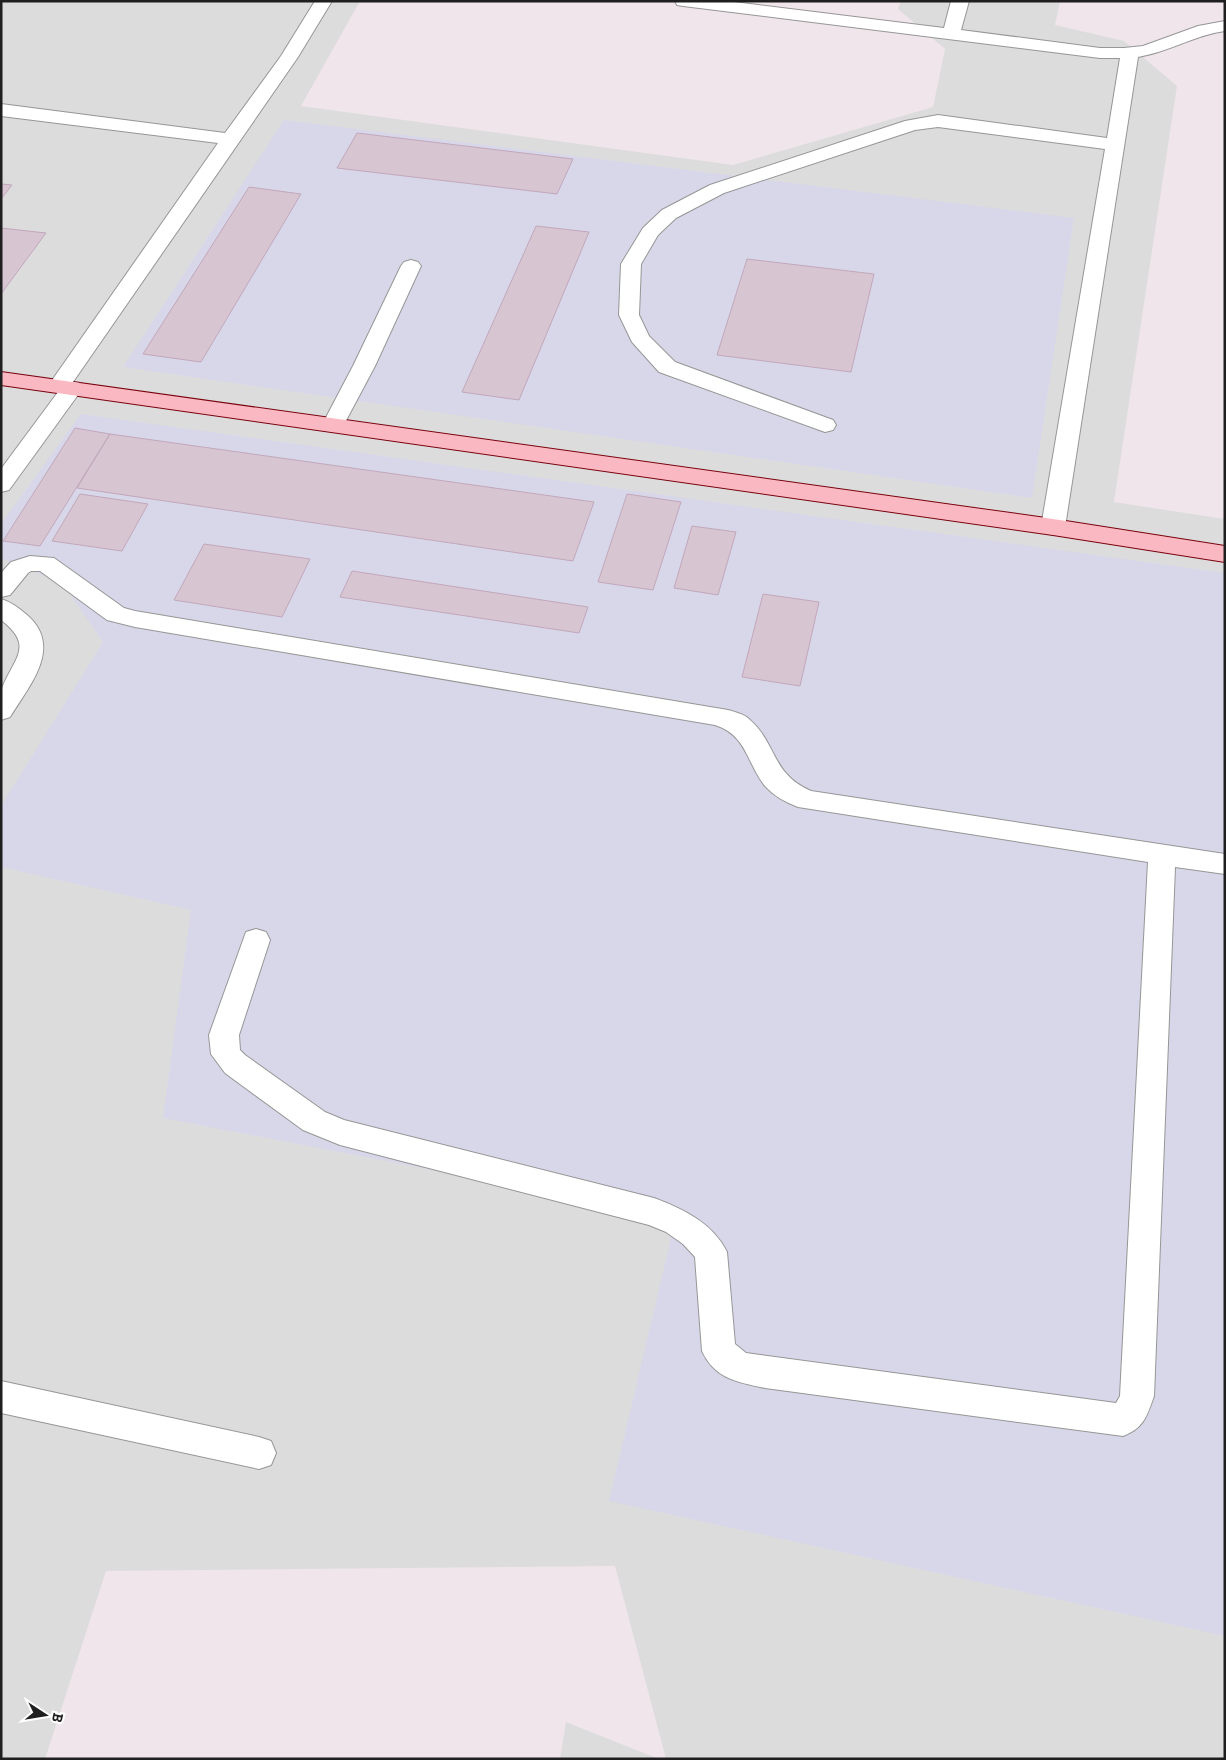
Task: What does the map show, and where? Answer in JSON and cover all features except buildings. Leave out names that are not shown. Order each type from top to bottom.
[{"type":"street","points":[[1,486],[230,139],[289,57],[324,1]]},
{"type":"street","points":[[683,1],[1100,53],[1130,54],[1148,50],[1193,33],[1225,26]]},
{"type":"street","points":[[951,35],[960,1]]},
{"type":"street","points":[[1053,527],[1130,54]]},
{"type":"street","points":[[1,110],[230,139]]},
{"type":"street","points":[[826,425],[667,367],[639,338],[629,315],[631,264],[650,232],[669,214],[717,189],[912,125],[938,121],[1116,145]]},
{"type":"street","points":[[333,425],[364,366],[411,266]]},
{"type":"street","points":[[1,378],[1053,527],[1225,554]]},
{"type":"street","points":[[1,589],[23,564],[32,562],[46,564],[116,614],[135,619],[719,716],[739,725],[748,736],[775,781],[790,794],[808,800],[1225,864]]},
{"type":"street","points":[[1,607],[22,623],[32,638],[30,660],[1,711]]},
{"type":"street","points":[[256,940],[224,1035],[226,1054],[235,1064],[314,1121],[340,1132],[654,1212],[678,1222],[694,1234],[711,1252],[719,1351],[737,1367],[765,1373],[1123,1420],[1132,1410],[1137,1396],[1162,854]]},
{"type":"street","points":[[1,1397],[259,1453]]},
{"type":"shaded area","points":[[1,1],[360,1],[301,106],[733,165],[933,107],[945,49],[898,9],[901,1],[1060,1],[1055,25],[1124,41],[1177,86],[1114,502],[1225,519],[1225,1759],[666,1759],[615,1566],[106,1571],[45,1759],[1,1759]]},
{"type":"shaded area","points":[[284,120],[1074,218],[1032,498],[123,367]]},
{"type":"shaded area","points":[[81,414],[1225,573],[1225,1636],[609,1501],[676,1217],[163,1118],[191,910],[1,867],[1,806],[103,642],[63,584],[1,558],[1,524]]},
{"type":"shaded area","points":[[566,1722],[659,1759],[560,1759]]}]
